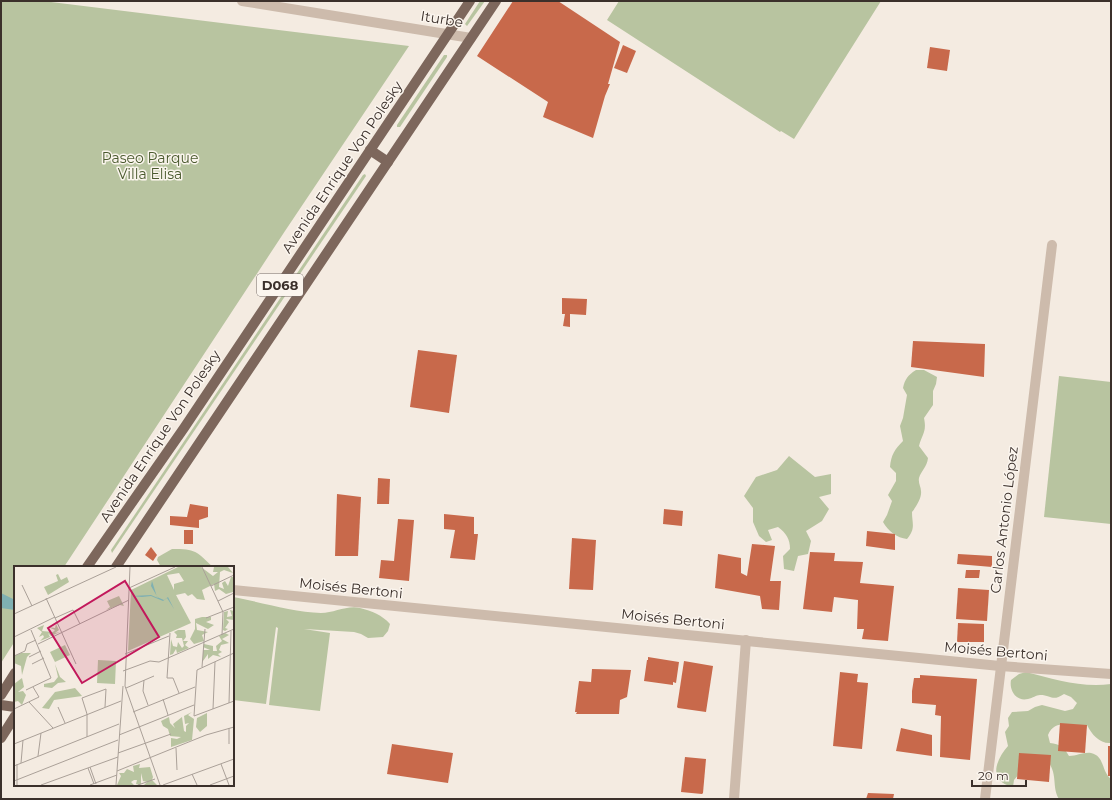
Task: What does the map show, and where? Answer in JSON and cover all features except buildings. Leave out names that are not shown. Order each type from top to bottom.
[{"type":"main road","name":"Avenida Enrique Von Polesky","points":[[89,566],[184,428],[470,1]]},
{"type":"main road","name":"D068","points":[[117,566],[496,1]]},
{"type":"main road","points":[[370,150],[388,162]]},
{"type":"main road","points":[[1,695],[14,675]]},
{"type":"main road","points":[[1,705],[14,707]]},
{"type":"main road","points":[[1,738],[14,718]]},
{"type":"street","name":"Iturbe","points":[[242,1],[471,38]]},
{"type":"street","name":"Carlos Antonio López","points":[[985,799],[1052,245]]},
{"type":"street","name":"Moisés Bertoni","points":[[234,590],[1000,666],[1111,674]]},
{"type":"street","points":[[734,799],[746,640]]},
{"type":"green space","name":"Paseo Parque Villa Elisa","points":[[1,1],[43,1],[409,46],[285,231],[65,566],[14,566],[14,643],[1,663]]},
{"type":"green space","points":[[480,1],[485,1],[467,26],[465,24]]},
{"type":"green space","points":[[619,1],[881,1],[794,139],[781,131],[780,132],[607,20]]},
{"type":"green space","points":[[444,55],[447,55],[447,57],[400,127],[397,127],[397,125]]},
{"type":"green space","points":[[365,174],[366,176],[112,553],[111,550]]},
{"type":"green space","points":[[916,370],[924,370],[937,377],[933,391],[933,405],[924,418],[925,430],[919,446],[928,458],[919,478],[921,497],[912,512],[913,529],[907,539],[893,534],[883,522],[892,501],[888,495],[896,481],[896,473],[890,467],[891,459],[903,441],[900,426],[907,395],[903,388],[907,378]]},
{"type":"green space","points":[[1059,376],[1111,382],[1111,524],[1044,517]]},
{"type":"green space","points":[[789,456],[815,477],[831,474],[831,494],[819,497],[829,509],[822,521],[806,531],[811,541],[808,554],[798,556],[794,571],[784,569],[783,556],[790,549],[788,539],[785,534],[778,527],[768,530],[772,540],[766,542],[759,536],[753,522],[753,508],[744,496],[756,477],[777,470]]},
{"type":"green space","points":[[172,549],[191,550],[203,557],[212,566],[160,566],[157,560],[158,557]]},
{"type":"green space","points":[[234,597],[288,609],[321,613],[355,607],[369,610],[384,618],[390,624],[388,631],[383,637],[368,638],[354,632],[304,629],[330,633],[320,711],[269,705],[278,628],[276,627],[266,704],[234,700]]},
{"type":"green space","points":[[1026,672],[1078,684],[1111,684],[1111,743],[1103,742],[1097,738],[1087,725],[1059,725],[1051,730],[1048,735],[1050,743],[1061,746],[1069,756],[1091,753],[1099,757],[1111,779],[1111,799],[1059,799],[1055,789],[1054,775],[1050,764],[1046,759],[1019,774],[1014,780],[1013,787],[1000,780],[996,770],[997,764],[1008,746],[1005,732],[1009,726],[1008,718],[1012,712],[1028,711],[1042,705],[1065,711],[1073,709],[1077,703],[1071,697],[1064,694],[1057,698],[1037,695],[1030,699],[1020,699],[1012,691],[1011,680],[1019,674]]},
{"type":"water","points":[[1,593],[14,600],[14,610],[1,608]]}]
